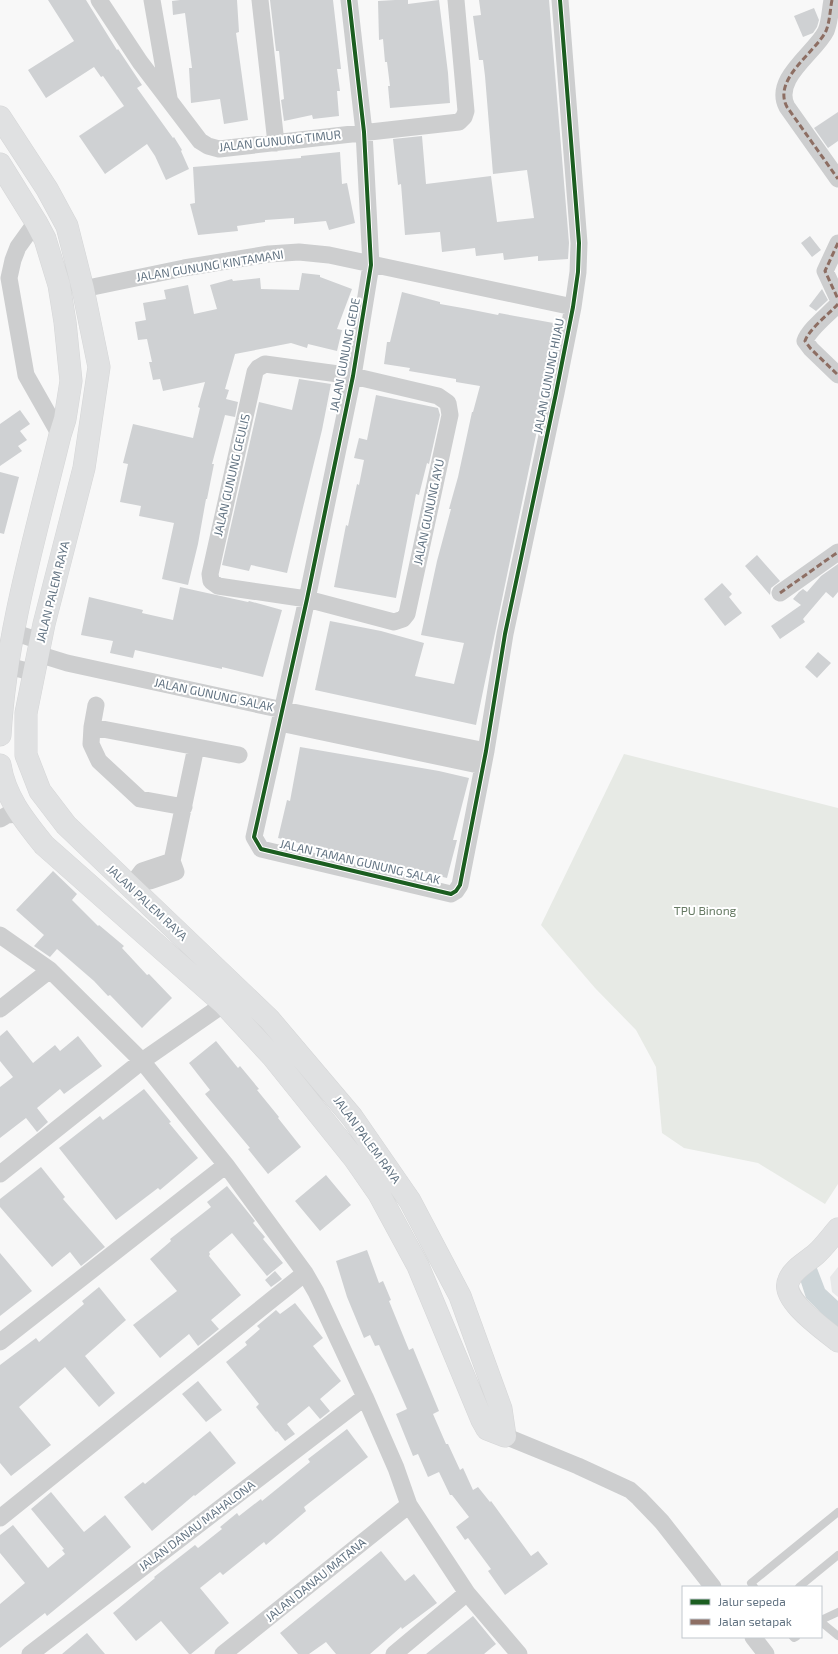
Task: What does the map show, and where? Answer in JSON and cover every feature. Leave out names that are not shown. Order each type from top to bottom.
[{"type":"street","name":"JALAN GUNUNG TIMUR","points":[[101,0],[140,62],[200,141],[208,146],[219,149],[459,122],[464,117],[466,111],[456,0]]},
{"type":"street","name":"JALAN GUNUNG TIMUR","points":[[152,0],[170,101]]},
{"type":"street","points":[[260,0],[276,143]]},
{"type":"street","name":"JALAN GUNUNG GEDE","points":[[281,716],[307,599],[350,384],[354,376],[371,265],[364,132],[349,0]]},
{"type":"street","name":"JALAN GUNUNG HIJAU","points":[[485,758],[505,634],[556,393],[573,307],[578,272],[579,244],[560,0]]},
{"type":"street","points":[[832,0],[830,17],[826,30],[820,40],[792,73],[787,83],[784,99],[787,107],[838,179]]},
{"type":"street","name":"JALAN PALEM RAYA","points":[[0,117],[46,188],[67,226],[83,289],[98,367],[84,468],[38,656],[26,712],[26,755],[40,791],[66,825],[133,883],[270,1019],[352,1117],[410,1201],[460,1296],[501,1409],[505,1436],[487,1429],[482,1420],[418,1266],[379,1194],[354,1158],[273,1057],[224,1004],[10,816],[4,796],[0,765]]},
{"type":"street","points":[[0,164],[45,239],[59,285],[65,322],[71,381],[65,419],[6,651],[0,735]]},
{"type":"street","points":[[36,222],[18,247],[9,278],[26,375],[60,434]]},
{"type":"street","points":[[838,243],[825,271],[838,298]]},
{"type":"street","name":"JALAN GUNUNG KINTAMANI","points":[[83,289],[184,268],[269,254],[299,252],[328,255],[573,307]]},
{"type":"street","points":[[838,304],[812,330],[806,337],[805,341],[811,350],[838,374]]},
{"type":"street","name":"JALAN GUNUNG GEULIS","points":[[307,599],[218,586],[211,581],[210,574],[255,372],[258,368],[265,364],[354,376]]},
{"type":"street","name":"JALAN GUNUNG AYU","points":[[307,599],[394,622],[403,619],[407,614],[450,415],[448,403],[438,396],[354,376]]},
{"type":"street","points":[[780,593],[838,552]]},
{"type":"street","points":[[6,651],[38,656]]},
{"type":"street","points":[[6,651],[38,656]]},
{"type":"street","name":"JALAN GUNUNG SALAK","points":[[38,656],[281,716],[485,758]]},
{"type":"street","points":[[96,705],[91,744],[99,761],[140,799],[184,807]]},
{"type":"street","name":"JALAN TAMAN GUNUNG SALAK","points":[[281,716],[254,833],[258,846],[261,849],[451,894],[456,891],[460,885],[485,758]]},
{"type":"street","points":[[92,727],[239,755]]},
{"type":"street","points":[[112,905],[142,871],[174,866],[196,747]]},
{"type":"street","points":[[0,935],[50,970],[142,1061],[226,1165],[305,1273],[316,1292],[365,1397],[396,1468],[409,1505],[467,1593],[519,1654]]},
{"type":"street","points":[[0,1009],[50,970]]},
{"type":"street","points":[[0,1174],[142,1061],[224,1004]]},
{"type":"street","points":[[0,1342],[226,1165]]},
{"type":"street","points":[[838,1229],[816,1254],[796,1270],[787,1284],[790,1296],[797,1307],[838,1342]]},
{"type":"street","points":[[0,1518],[305,1273]]},
{"type":"street","name":"JALAN DANAU MAHALONA","points":[[30,1654],[365,1397]]},
{"type":"street","points":[[505,1436],[578,1466],[630,1490],[662,1522],[712,1586]]},
{"type":"street","name":"JALAN DANAU MATANA","points":[[223,1654],[409,1505]]},
{"type":"street","points":[[394,1654],[467,1593]]},
{"type":"street","points":[[754,1638],[766,1654]]},
{"type":"lane","points":[[753,1586],[751,1583],[838,1512]]},
{"type":"lane","points":[[800,1586],[838,1555]]},
{"type":"lane","points":[[822,1620],[838,1612]]},
{"type":"lane","points":[[822,1622],[838,1636]]},
{"type":"shaded area","points":[[815,1263],[825,1289],[838,1301],[838,1330],[806,1298],[799,1276]]},
{"type":"shaded area","points":[[838,1267],[838,1297],[832,1292],[830,1277]]},
{"type":"green space","name":"TPU Binong","points":[[624,754],[838,808],[838,1184],[825,1204],[758,1163],[684,1148],[662,1133],[656,1067],[636,1030],[595,988],[541,925]]},
{"type":"building","points":[[48,0],[86,0],[117,50],[118,49],[142,85],[137,88],[182,150],[181,151],[189,169],[166,180],[155,156],[147,144],[105,174],[79,136],[124,106],[103,76],[101,77],[94,67],[46,98],[28,70],[74,41]]},
{"type":"building","points":[[237,0],[239,32],[236,33],[248,120],[224,124],[220,99],[191,103],[189,68],[192,68],[185,13],[173,15],[172,1]]},
{"type":"building","points":[[270,0],[333,0],[341,69],[337,69],[340,91],[337,91],[339,116],[313,119],[312,115],[284,121],[281,100],[284,99],[279,51],[276,51]]},
{"type":"building","points":[[408,0],[408,4],[439,0],[450,103],[390,108],[388,86],[390,86],[387,62],[385,62],[383,39],[379,40],[378,1]]},
{"type":"building","points":[[479,0],[549,0],[569,243],[568,259],[538,261],[538,256],[504,260],[503,253],[476,256],[475,248],[442,252],[440,232],[405,235],[401,184],[398,185],[393,139],[422,136],[426,184],[491,176],[497,222],[534,218],[527,170],[493,174],[483,60],[479,60],[473,16],[481,15]]},
{"type":"building","points":[[814,8],[819,20],[817,27],[813,33],[803,37],[794,16]]},
{"type":"building","points":[[838,112],[838,141],[828,148],[814,128]]},
{"type":"building","points":[[340,152],[342,184],[347,183],[355,223],[329,230],[326,221],[294,224],[294,218],[265,220],[265,222],[237,226],[238,231],[198,235],[190,204],[195,203],[193,167],[301,158],[301,156]]},
{"type":"building","points":[[810,236],[821,250],[812,257],[801,243]]},
{"type":"building","points":[[302,273],[320,275],[320,277],[352,289],[337,329],[342,330],[337,351],[308,344],[307,348],[291,343],[235,354],[225,389],[229,390],[226,399],[238,402],[235,417],[225,415],[212,464],[214,464],[188,585],[162,579],[174,523],[139,516],[141,506],[120,502],[128,464],[123,463],[133,424],[193,438],[200,408],[198,407],[205,382],[163,391],[160,379],[153,380],[149,362],[152,362],[147,339],[138,340],[135,322],[146,320],[143,303],[166,299],[164,290],[188,285],[194,314],[217,309],[210,285],[232,279],[233,281],[260,278],[261,289],[299,290]]},
{"type":"building","points":[[822,289],[828,300],[816,311],[809,306]]},
{"type":"building","points":[[402,292],[440,302],[440,304],[498,315],[499,313],[559,324],[476,725],[315,690],[330,621],[381,631],[424,643],[415,676],[454,684],[464,643],[421,635],[437,561],[451,509],[449,509],[458,477],[472,412],[480,386],[456,382],[456,379],[409,371],[410,368],[384,364],[387,342],[390,342]]},
{"type":"building","points":[[299,379],[331,384],[322,430],[287,573],[251,565],[249,571],[222,565],[259,402],[292,410]]},
{"type":"building","points":[[376,395],[438,408],[440,415],[429,464],[427,463],[419,495],[416,494],[396,598],[334,587],[346,525],[348,526],[364,460],[354,458],[359,438],[367,440]]},
{"type":"building","points":[[20,410],[30,424],[20,431],[27,440],[18,446],[22,451],[0,466],[0,424]]},
{"type":"building","points":[[0,472],[19,477],[4,534],[0,533]]},
{"type":"building","points":[[757,555],[780,581],[771,588],[770,595],[745,566]]},
{"type":"building","points":[[838,564],[838,592],[833,598],[826,592],[803,619],[805,622],[780,639],[771,626],[801,605],[793,599],[799,592],[803,589],[807,592],[821,576]]},
{"type":"building","points":[[722,583],[732,594],[729,597],[742,613],[725,626],[704,599]]},
{"type":"building","points":[[180,587],[249,601],[282,610],[263,677],[222,667],[222,669],[135,650],[133,658],[110,653],[113,641],[81,635],[89,597],[143,610],[142,613],[173,620]]},
{"type":"building","points":[[818,652],[831,663],[817,678],[805,667]]},
{"type":"building","points":[[300,747],[439,771],[469,778],[453,840],[457,840],[447,878],[278,838],[287,800],[290,801]]},
{"type":"building","points":[[53,871],[77,894],[72,900],[98,926],[99,925],[124,946],[122,948],[147,975],[149,974],[172,998],[142,1028],[110,995],[108,996],[94,981],[57,949],[50,957],[34,946],[44,935],[16,910]]},
{"type":"building","points":[[7,1030],[33,1063],[55,1045],[60,1051],[78,1036],[102,1066],[64,1094],[60,1089],[37,1108],[48,1122],[37,1132],[26,1118],[0,1138],[0,1087],[13,1077],[0,1061],[0,1036]]},
{"type":"building","points":[[216,1041],[238,1068],[240,1066],[259,1089],[257,1090],[301,1147],[268,1174],[248,1149],[250,1148],[205,1094],[210,1090],[189,1063]]},
{"type":"building","points":[[144,1089],[171,1122],[169,1123],[198,1158],[160,1190],[158,1188],[116,1220],[59,1148],[100,1116],[103,1120]]},
{"type":"building","points":[[41,1167],[65,1197],[63,1199],[105,1247],[81,1266],[70,1252],[52,1267],[0,1207],[0,1199]]},
{"type":"building","points":[[326,1175],[351,1205],[320,1231],[295,1201]]},
{"type":"building","points":[[227,1186],[255,1221],[253,1223],[265,1237],[263,1239],[283,1263],[267,1276],[232,1233],[209,1252],[209,1256],[241,1295],[211,1320],[219,1329],[198,1346],[189,1334],[160,1358],[133,1325],[177,1291],[150,1259],[171,1241],[170,1239],[211,1207],[207,1202]]},
{"type":"building","points":[[367,1250],[379,1283],[383,1281],[391,1300],[389,1301],[409,1350],[413,1348],[439,1411],[433,1414],[446,1444],[448,1444],[460,1470],[463,1468],[473,1490],[478,1487],[490,1502],[491,1501],[531,1556],[538,1551],[548,1564],[505,1595],[488,1571],[491,1569],[468,1538],[465,1540],[456,1527],[469,1517],[452,1495],[450,1495],[439,1472],[428,1477],[418,1454],[413,1456],[396,1414],[407,1409],[379,1345],[375,1346],[370,1335],[364,1338],[347,1297],[336,1261]]},
{"type":"building","points":[[0,1253],[32,1291],[0,1316]]},
{"type":"building","points":[[275,1271],[282,1279],[271,1287],[265,1280]]},
{"type":"building","points":[[99,1287],[126,1320],[85,1356],[115,1393],[99,1407],[65,1367],[19,1407],[51,1445],[11,1476],[0,1463],[0,1365],[36,1338],[39,1342],[84,1304],[82,1301]]},
{"type":"building","points":[[295,1303],[323,1338],[313,1346],[341,1381],[320,1399],[330,1411],[320,1419],[309,1406],[287,1424],[295,1434],[285,1441],[256,1407],[259,1404],[226,1362],[247,1345],[245,1342],[260,1329],[257,1326],[276,1310],[280,1314]]},
{"type":"building","points":[[198,1381],[222,1410],[206,1422],[182,1394]]},
{"type":"building","points":[[347,1429],[368,1457],[304,1507],[306,1511],[266,1545],[264,1542],[223,1575],[220,1572],[200,1588],[229,1623],[191,1654],[189,1654],[161,1621],[136,1641],[113,1613],[155,1578],[154,1577],[195,1545],[198,1548],[222,1529],[220,1527],[237,1513],[239,1516],[261,1499],[262,1501],[310,1462],[308,1459]]},
{"type":"building","points":[[210,1431],[236,1463],[195,1496],[194,1495],[152,1531],[124,1497],[143,1482],[145,1484]]},
{"type":"building","points":[[51,1492],[84,1532],[105,1515],[131,1547],[47,1616],[45,1613],[0,1648],[0,1604],[25,1583],[0,1553],[0,1535],[13,1525],[48,1568],[65,1554],[62,1550],[64,1549],[31,1509]]},
{"type":"building","points":[[381,1551],[405,1581],[414,1574],[437,1603],[402,1629],[401,1627],[370,1654],[336,1654],[326,1642],[309,1654],[298,1654],[280,1633]]},
{"type":"building","points":[[473,1616],[496,1644],[484,1654],[426,1654]]},
{"type":"building","points":[[87,1633],[105,1654],[62,1654]]},
{"type":"marked path","points":[[832,0],[826,31],[790,76],[785,86],[784,97],[787,107],[838,179]]},
{"type":"marked path","points":[[838,243],[825,271],[838,299]]},
{"type":"marked path","points":[[838,304],[815,327],[807,336],[805,341],[811,349],[838,375]]},
{"type":"marked path","points":[[780,593],[838,552]]},
{"type":"cycle path","points":[[349,0],[364,132],[371,265],[353,376],[307,599],[254,837],[261,849],[451,894],[456,891],[460,885],[486,751],[505,634],[556,393],[573,307],[578,272],[579,243],[560,0]]}]
